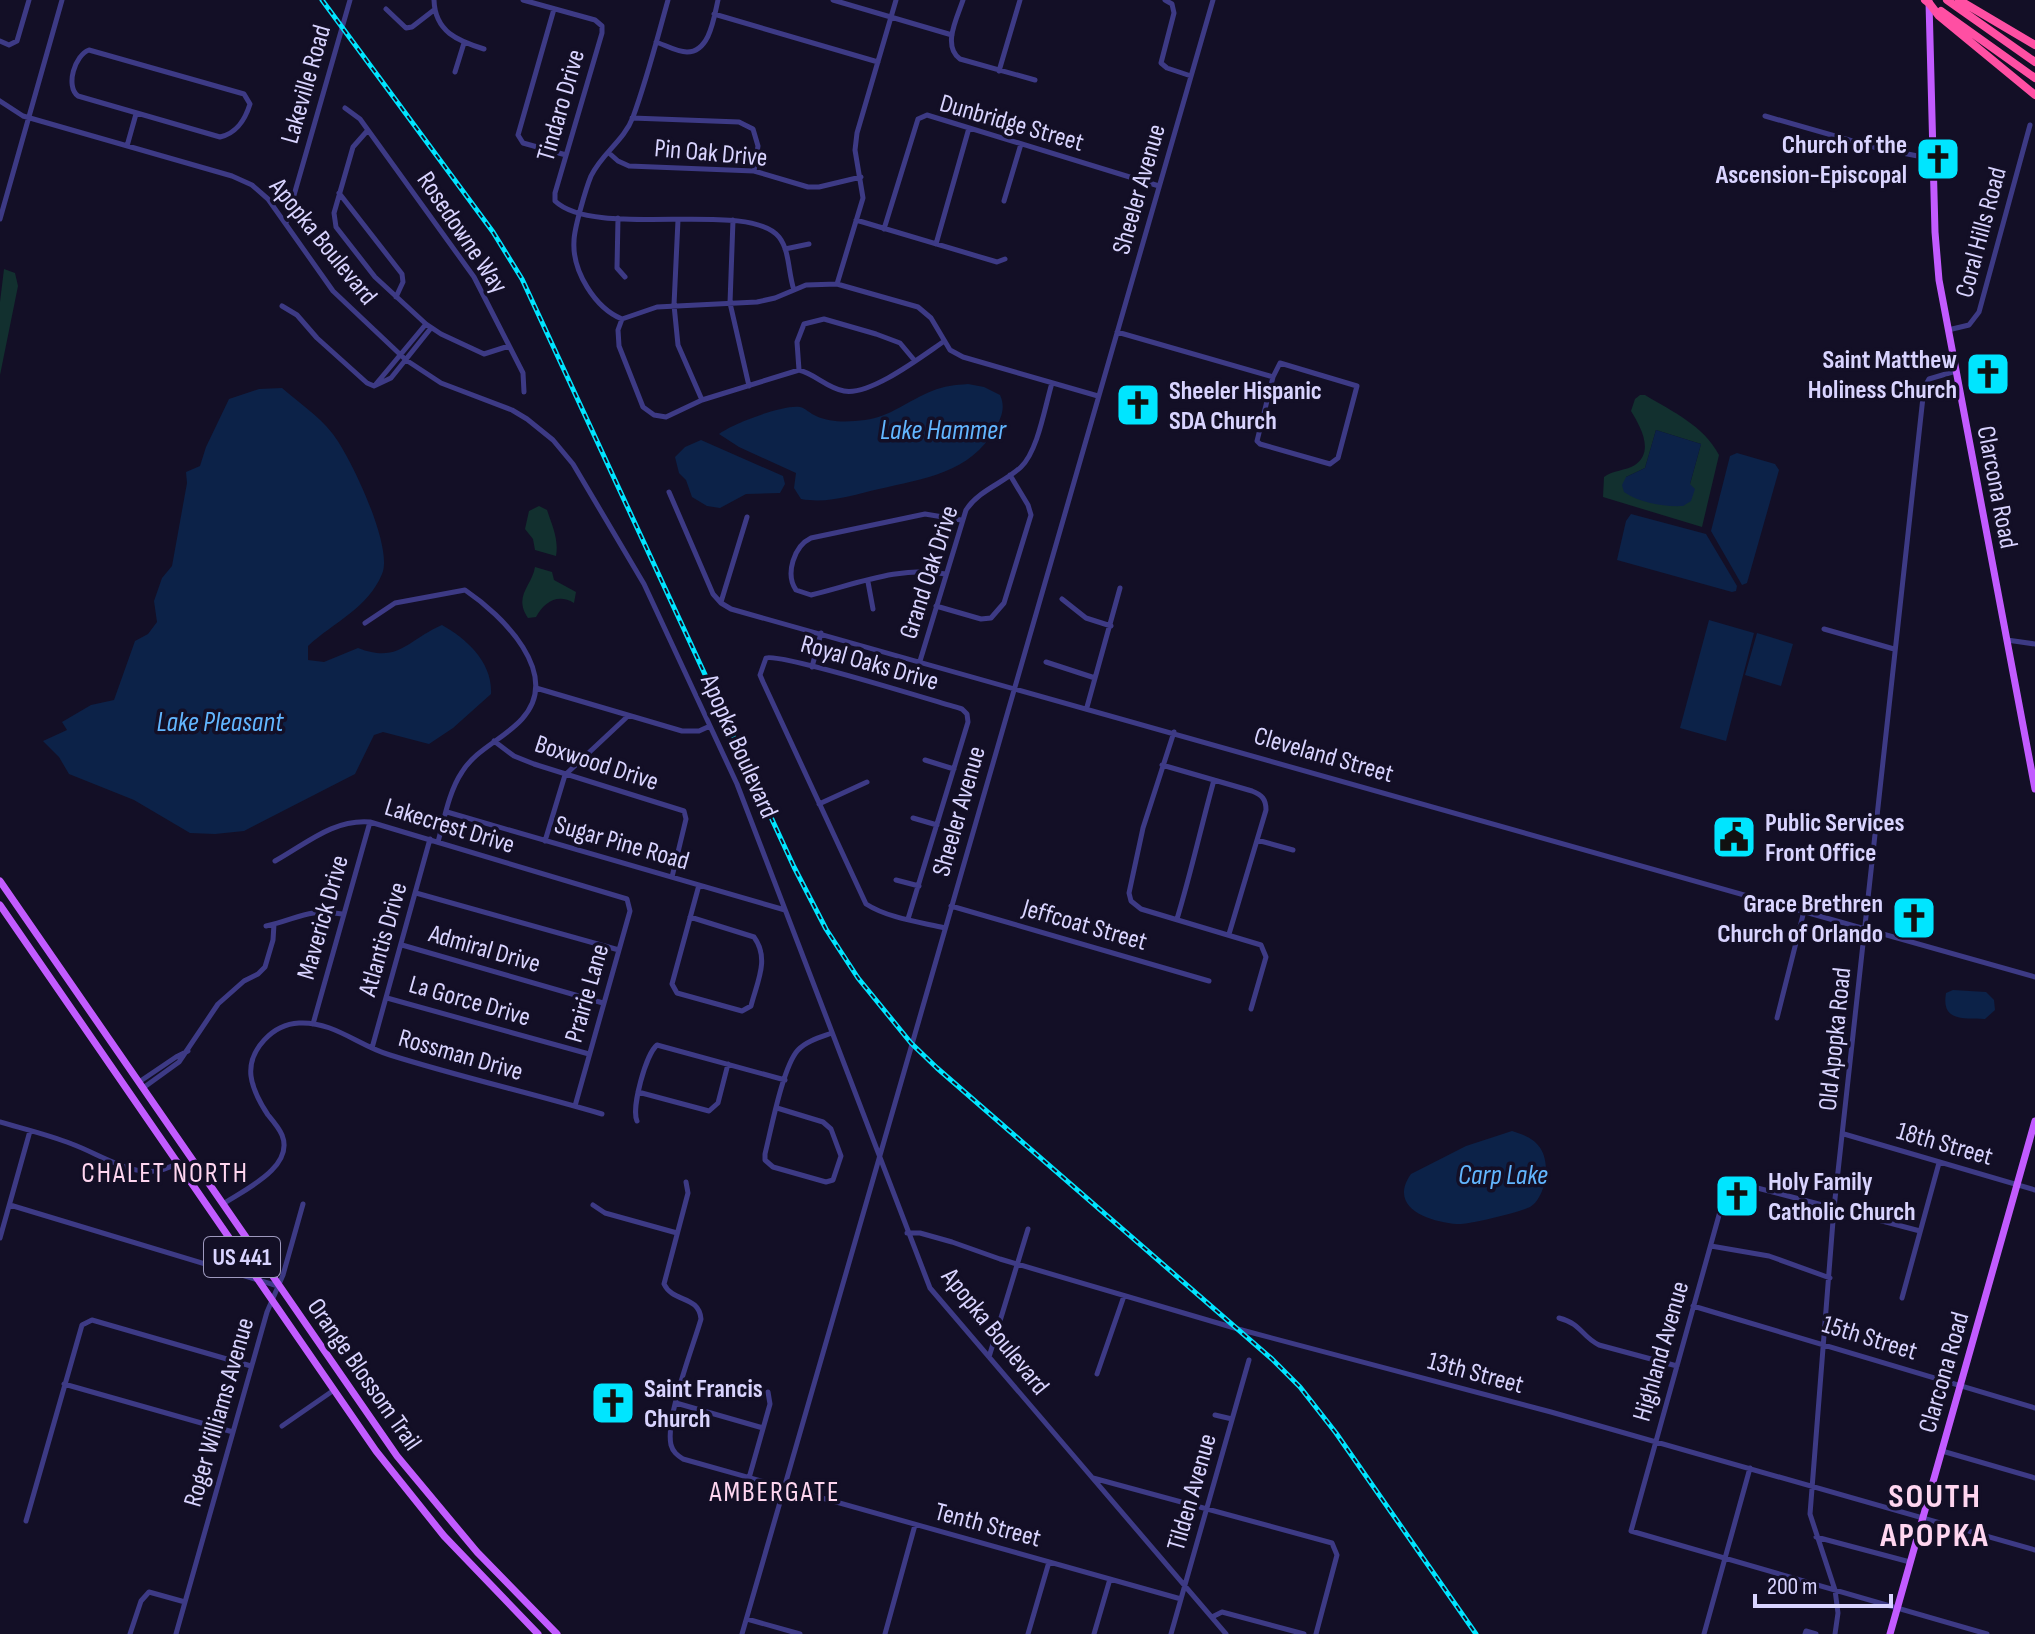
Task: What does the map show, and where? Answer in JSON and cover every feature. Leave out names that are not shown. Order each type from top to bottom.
[{"type":"highway","points":[[1947,0],[2035,62]]},
{"type":"highway","points":[[1959,0],[2035,45]]},
{"type":"highway","points":[[1928,1],[2035,95]]},
{"type":"highway","points":[[1946,18],[2035,78]]},
{"type":"main road","name":"Clarcona Road","points":[[1928,1],[1936,255],[2035,789]]},
{"type":"main road","name":"Orange Blossom Trail","points":[[0,881],[345,1383],[416,1480],[553,1632]]},
{"type":"main road","name":"Orange Blossom Trail","points":[[0,905],[405,1489],[538,1634]]},
{"type":"main road","points":[[62,995],[73,987]]},
{"type":"main road","name":"Clarcona Road","points":[[1890,1634],[2035,1121]]},
{"type":"main road","points":[[200,1195],[214,1204],[223,1204]]},
{"type":"main road","points":[[334,1390],[345,1383]]},
{"type":"main road","points":[[405,1489],[416,1480]]},
{"type":"main road","points":[[487,1581],[496,1572]]},
{"type":"street","points":[[0,41],[9,45],[17,41],[29,0]]},
{"type":"street","points":[[0,219],[62,0]]},
{"type":"street","name":"Lakeville Road","points":[[286,224],[350,0]]},
{"type":"street","points":[[434,0],[434,10],[446,31],[455,39],[484,49]]},
{"type":"street","name":"Tindaro Drive","points":[[523,0],[595,20],[602,26],[555,193],[555,201],[562,207],[581,212]]},
{"type":"street","points":[[668,0],[632,118],[624,137],[591,177],[573,240],[575,257],[592,297],[607,313],[622,319],[657,307],[775,298],[806,285],[837,284],[918,307],[931,318],[950,350],[963,357],[1098,396]]},
{"type":"street","points":[[656,42],[687,52],[698,49],[705,42],[718,0]]},
{"type":"street","points":[[833,0],[952,35]]},
{"type":"street","points":[[837,284],[863,198],[855,150],[857,133],[896,0]]},
{"type":"street","points":[[963,0],[950,45],[953,55],[1035,80]]},
{"type":"street","points":[[999,71],[1020,0]]},
{"type":"street","points":[[1165,0],[1172,4],[1174,13],[1161,63],[1191,76]]},
{"type":"street","name":"Sheeler Avenue","points":[[742,1634],[1213,0]]},
{"type":"street","points":[[386,9],[406,28],[412,27],[434,10]]},
{"type":"street","points":[[554,9],[518,135],[523,143],[566,155]]},
{"type":"street","points":[[714,14],[878,62]]},
{"type":"street","points":[[455,72],[464,43]]},
{"type":"street","points":[[89,50],[244,94],[250,104],[242,123],[220,137],[136,114],[72,92],[70,85],[83,51],[89,50]]},
{"type":"street","name":"Apopka Boulevard","points":[[0,101],[29,118],[242,180],[265,196],[333,291],[403,358],[441,383],[520,415],[560,447],[639,573],[750,815],[930,1288],[1226,1634]]},
{"type":"street","name":"Rosedowne Way","points":[[345,108],[353,112],[368,130],[451,242],[489,302],[523,373],[524,392]]},
{"type":"street","points":[[127,146],[136,114]]},
{"type":"street","name":"Dunbridge Street","points":[[884,229],[918,119],[927,115],[1159,186]]},
{"type":"street","points":[[1765,116],[1877,148],[1934,160]]},
{"type":"street","points":[[632,118],[739,122],[753,129],[758,140],[754,171]]},
{"type":"street","name":"Coral Hills Road","points":[[1948,330],[1969,325],[1979,312],[2030,125]]},
{"type":"street","points":[[936,244],[969,128]]},
{"type":"street","points":[[368,130],[353,147],[334,213],[336,227],[360,261],[428,326],[484,354],[509,346]]},
{"type":"street","points":[[1004,201],[1021,144]]},
{"type":"street","name":"Pin Oak Drive","points":[[609,153],[629,166],[754,171],[808,187],[861,177]]},
{"type":"street","points":[[339,193],[402,274],[403,282],[396,297]]},
{"type":"street","points":[[581,212],[618,218],[733,220],[759,224],[772,230],[785,249],[794,290]]},
{"type":"street","points":[[618,218],[617,268],[625,277]]},
{"type":"street","points":[[678,220],[674,305],[678,345],[702,400]]},
{"type":"street","points":[[733,220],[730,303],[749,386]]},
{"type":"street","points":[[856,220],[997,262],[1005,259]]},
{"type":"street","points":[[785,249],[809,244]]},
{"type":"street","points":[[282,306],[297,315],[317,338],[374,386],[403,358],[428,326]]},
{"type":"street","points":[[622,319],[618,330],[619,346],[643,407],[654,415],[666,417],[702,400],[799,370],[847,392],[868,387],[943,342]]},
{"type":"street","points":[[799,370],[797,342],[804,324],[824,319],[900,343],[915,361]]},
{"type":"street","points":[[1117,332],[1273,377]]},
{"type":"street","points":[[1280,363],[1285,363],[1357,386],[1338,458],[1334,462],[1330,464],[1257,441],[1273,377],[1280,363]]},
{"type":"street","name":"Old Apopka Road","points":[[1835,1634],[1838,1613],[1835,1590],[1810,1514],[1834,1208],[1924,388],[1929,379],[1956,371]]},
{"type":"street","name":"Grand Oak Drive","points":[[920,661],[961,520],[971,502],[1028,459],[1052,383]]},
{"type":"street","points":[[936,606],[981,619],[991,618],[1004,603],[1031,515],[1010,475]]},
{"type":"street","points":[[669,492],[713,594],[721,603]]},
{"type":"street","points":[[945,574],[920,571],[811,595],[796,590],[790,576],[798,548],[811,538],[925,514],[961,520]]},
{"type":"street","points":[[721,603],[747,517]]},
{"type":"street","points":[[868,582],[873,609]]},
{"type":"street","points":[[1087,707],[1120,588]]},
{"type":"street","points":[[365,623],[395,603],[465,590],[496,615],[522,646],[535,673],[536,688],[523,718],[472,759],[460,774],[438,842]]},
{"type":"street","points":[[1062,599],[1086,618],[1111,626]]},
{"type":"street","name":"Cleveland Street","points":[[721,603],[731,609],[2035,977]]},
{"type":"street","points":[[1824,629],[1894,649]]},
{"type":"street","points":[[812,667],[821,633]]},
{"type":"street","points":[[2007,640],[2035,644]]},
{"type":"street","name":"Royal Oaks Drive","points":[[908,919],[968,722],[967,714],[962,709],[812,667],[772,656],[766,658],[760,675],[866,904],[875,910],[908,919],[945,928]]},
{"type":"street","points":[[1046,662],[1095,678]]},
{"type":"street","points":[[536,688],[682,731],[699,731],[710,726]]},
{"type":"street","points":[[545,841],[565,775],[629,716]]},
{"type":"street","points":[[1174,732],[1143,828],[1129,893],[1131,901],[1141,909],[1254,941],[1265,951],[1265,964],[1251,1009]]},
{"type":"street","name":"Boxwood Drive","points":[[494,741],[514,756],[565,775],[684,811],[686,819],[672,877]]},
{"type":"street","points":[[925,760],[954,769]]},
{"type":"street","points":[[1162,765],[1263,797],[1266,810],[1229,934]]},
{"type":"street","points":[[1177,919],[1195,861],[1200,828],[1214,780]]},
{"type":"street","points":[[819,804],[867,782]]},
{"type":"street","name":"Sugar Pine Road","points":[[447,812],[786,911]]},
{"type":"street","points":[[913,818],[937,825]]},
{"type":"street","name":"Lakecrest Drive","points":[[275,861],[333,826],[355,821],[370,822],[620,895]]},
{"type":"street","name":"Maverick Drive","points":[[313,1024],[370,822]]},
{"type":"street","name":"Atlantis Drive","points":[[372,1048],[430,839]]},
{"type":"street","points":[[1257,840],[1293,850]]},
{"type":"street","points":[[896,880],[919,886]]},
{"type":"street","points":[[690,917],[754,937],[758,942],[763,963],[751,1006],[747,1010],[677,993],[673,989],[672,984],[690,917],[699,885]]},
{"type":"street","points":[[416,893],[619,950]]},
{"type":"street","name":"Prairie Lane","points":[[575,1106],[630,911],[627,899],[620,895]]},
{"type":"street","name":"Jeffcoat Street","points":[[951,906],[1209,981]]},
{"type":"street","points":[[1777,1018],[1804,911]]},
{"type":"street","points":[[266,926],[301,914],[342,914]]},
{"type":"street","points":[[141,1085],[179,1062],[218,1004],[265,967],[274,924]]},
{"type":"street","name":"Admiral Drive","points":[[402,945],[603,1003]]},
{"type":"street","name":"La Gorce Drive","points":[[387,998],[589,1054]]},
{"type":"street","points":[[223,1204],[276,1167],[283,1155],[282,1135],[254,1090],[251,1074],[255,1053],[262,1041],[276,1030],[297,1023],[313,1024]]},
{"type":"street","name":"Rossman Drive","points":[[313,1024],[344,1032],[387,1054],[602,1114]]},
{"type":"street","points":[[777,1108],[823,1122],[831,1129],[841,1156],[833,1180],[826,1182],[768,1164],[765,1154],[777,1108],[790,1061],[800,1047],[832,1033]]},
{"type":"street","points":[[637,1121],[634,1116],[638,1092],[650,1053],[657,1045],[785,1080]]},
{"type":"street","points":[[638,1092],[709,1111],[718,1103],[728,1064]]},
{"type":"street","points":[[0,1122],[74,1145],[107,1162],[150,1172],[166,1171],[177,1163]]},
{"type":"street","points":[[0,1238],[30,1131]]},
{"type":"street","name":"18th Street","points":[[1844,1134],[2035,1190]]},
{"type":"street","points":[[1902,1298],[1939,1163]]},
{"type":"street","points":[[686,1182],[688,1193],[664,1284],[672,1295],[695,1303],[701,1319],[676,1403],[763,1428]]},
{"type":"street","name":"Highland Avenue","points":[[1724,1558],[1631,1531],[1726,1190],[1731,1184],[1738,1183],[1834,1208]]},
{"type":"street","name":"Roger Williams Avenue","points":[[176,1634],[251,1366],[303,1204]]},
{"type":"street","points":[[10,1205],[278,1286]]},
{"type":"street","points":[[593,1205],[605,1213],[677,1233]]},
{"type":"street","points":[[1867,1217],[1920,1231]]},
{"type":"street","points":[[989,1358],[1028,1229]]},
{"type":"street","name":"13th Street","points":[[907,1233],[920,1233],[967,1246],[1124,1296],[1750,1468],[2035,1550]]},
{"type":"street","points":[[1711,1246],[1769,1256],[1830,1278]]},
{"type":"street","points":[[1097,1374],[1124,1296]]},
{"type":"street","name":"15th Street","points":[[1693,1306],[2035,1408]]},
{"type":"street","points":[[1559,1318],[1575,1322],[1590,1340],[1599,1345],[1677,1366]]},
{"type":"street","points":[[26,1521],[82,1325],[92,1320],[251,1366]]},
{"type":"street","name":"Tilden Avenue","points":[[1171,1634],[1249,1360]]},
{"type":"street","points":[[64,1384],[233,1432]]},
{"type":"street","points":[[282,1426],[334,1390]]},
{"type":"street","points":[[749,1478],[770,1404],[768,1392]]},
{"type":"street","name":"Tenth Street","points":[[676,1403],[671,1440],[676,1454],[683,1459],[1181,1599]]},
{"type":"street","points":[[1215,1415],[1232,1419]]},
{"type":"street","points":[[1941,1451],[2035,1478]]},
{"type":"street","points":[[1704,1634],[1750,1468]]},
{"type":"street","points":[[1092,1477],[1326,1540],[1336,1547],[1337,1555],[1316,1634]]},
{"type":"street","points":[[885,1634],[915,1525]]},
{"type":"street","points":[[1816,1537],[1910,1562]]},
{"type":"street","points":[[1724,1558],[1987,1634]]},
{"type":"street","points":[[1028,1634],[1049,1562]]},
{"type":"street","points":[[1094,1634],[1110,1579]]},
{"type":"street","points":[[130,1634],[141,1601],[149,1592],[185,1602]]},
{"type":"street","points":[[1212,1617],[1225,1612],[1304,1634]]},
{"type":"street","points":[[747,1619],[800,1634]]},
{"type":"street","points":[[1806,1632],[1816,1634]]},
{"type":"green space","points":[[4,269],[15,273],[18,286],[0,375],[0,302]]},
{"type":"green space","points":[[1645,395],[1686,420],[1705,435],[1719,455],[1702,527],[1603,497],[1604,477],[1635,465],[1644,453],[1644,438],[1631,411],[1635,399]],"holes":[[[1656,430],[1701,444],[1690,484],[1626,477],[1645,468]]]},
{"type":"green space","points":[[539,506],[547,510],[551,521],[556,538],[556,556],[535,550],[533,539],[525,529],[529,511]]},
{"type":"green space","points":[[535,567],[552,572],[554,580],[576,592],[574,603],[557,599],[543,607],[536,617],[528,618],[522,603]]},
{"type":"water","name":"Lake Hammer","points":[[968,384],[1000,395],[1003,404],[995,429],[973,456],[944,472],[840,498],[801,499],[794,488],[796,473],[739,447],[719,434],[758,416],[792,407],[834,421],[874,418],[936,389]]},
{"type":"water","name":"Lake Pleasant","points":[[282,388],[321,421],[340,444],[368,502],[382,544],[384,561],[376,586],[350,614],[308,646],[308,660],[324,662],[358,648],[393,652],[442,625],[477,653],[488,672],[491,694],[453,728],[429,744],[383,732],[374,735],[355,774],[244,831],[190,833],[134,800],[69,774],[59,757],[43,741],[67,730],[62,722],[91,705],[114,700],[135,641],[148,634],[157,622],[154,601],[162,578],[172,566],[187,483],[186,472],[200,466],[229,399],[259,389]]},
{"type":"water","points":[[1656,430],[1701,444],[1690,484],[1695,489],[1691,501],[1683,506],[1652,504],[1624,492],[1622,485],[1626,477],[1645,468]]},
{"type":"water","points":[[701,440],[783,476],[785,484],[780,493],[746,494],[720,508],[707,506],[692,497],[686,480],[679,473],[675,457],[685,447]]},
{"type":"water","points":[[1737,453],[1775,464],[1779,470],[1747,583],[1742,585],[1711,531],[1730,456]]},
{"type":"water","points":[[1631,514],[1706,534],[1737,586],[1736,591],[1617,560],[1626,521]]},
{"type":"water","points":[[1709,620],[1754,633],[1726,741],[1680,728]]},
{"type":"water","points":[[1757,633],[1793,644],[1781,686],[1745,675]]},
{"type":"water","points":[[1953,990],[1986,992],[1994,1000],[1995,1010],[1985,1019],[1950,1014],[1945,1002],[1946,993]]},
{"type":"water","name":"Carp Lake","points":[[1512,1131],[1536,1143],[1545,1160],[1542,1190],[1530,1207],[1494,1218],[1457,1224],[1424,1216],[1408,1204],[1404,1196],[1405,1186],[1411,1174],[1466,1146]]},
{"type":"railway","points":[[322,0],[493,232],[522,279],[794,867],[826,929],[858,978],[911,1043],[937,1068],[1272,1359],[1300,1387],[1336,1433],[1476,1634]]},
{"type":"place","name":"Church of the Ascension-Episcopal","points":[[1938,159]]},
{"type":"place","name":"Saint Matthew Holiness Church","points":[[1988,374]]},
{"type":"place","name":"Sheeler Hispanic SDA Church","points":[[1138,405]]},
{"type":"place","name":"Public Services Front Office","points":[[1734,837]]},
{"type":"place","name":"Grace Brethren Church of Orlando","points":[[1914,918]]},
{"type":"place","name":"Holy Family Catholic Church","points":[[1737,1196]]},
{"type":"place","name":"Saint Francis Church","points":[[613,1403]]},
{"type":"district","name":"CHALET NORTH","points":[[165,1172]]},
{"type":"district","name":"AMBERGATE","points":[[775,1491]]},
{"type":"district","name":"SOUTH APOPKA","points":[[1935,1514]]}]
